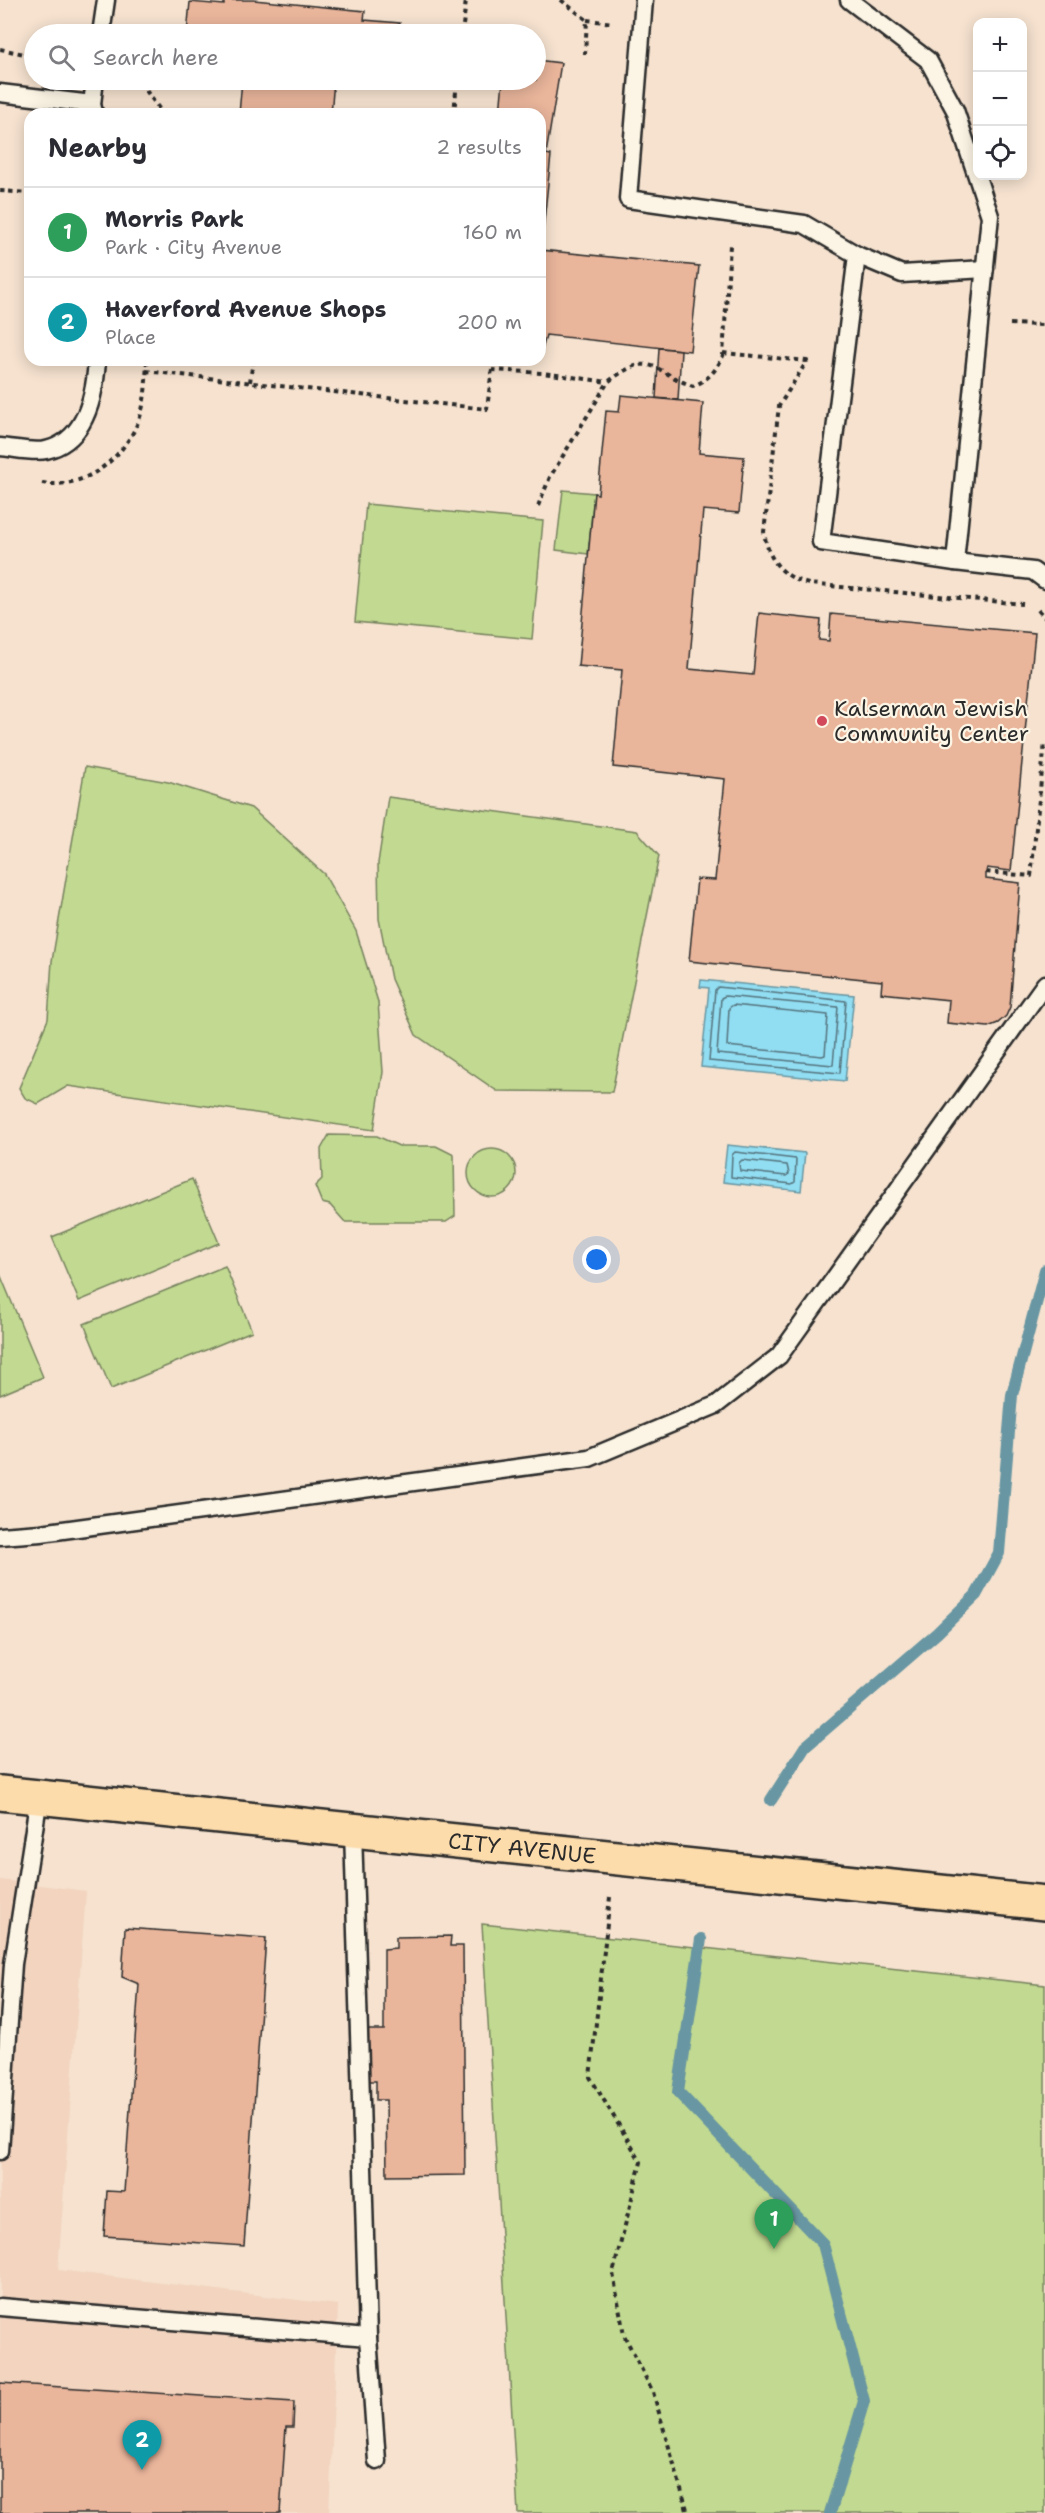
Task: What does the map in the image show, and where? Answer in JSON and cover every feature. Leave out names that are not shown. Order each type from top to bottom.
[{"type":"highway","name":"CITY AVENUE","points":[[0,1793],[1045,1903]]},
{"type":"lane","points":[[102,24],[106,0]]},
{"type":"lane","points":[[644,0],[628,199],[804,224],[857,255],[902,274],[985,269]]},
{"type":"lane","points":[[849,0],[928,60],[955,110],[990,216],[955,562]]},
{"type":"lane","points":[[93,108],[94,90]]},
{"type":"lane","points":[[0,93],[87,108]]},
{"type":"lane","points":[[857,255],[822,542],[955,562],[1033,570],[1045,580]]},
{"type":"lane","points":[[0,447],[46,450],[69,439],[84,422],[97,366]]},
{"type":"lane","points":[[0,1536],[53,1531],[589,1458],[716,1405],[780,1356],[1045,984]]},
{"type":"lane","points":[[0,2151],[6,1964],[39,1797]]},
{"type":"lane","points":[[353,1830],[368,2337],[377,2461]]},
{"type":"lane","points":[[0,2307],[368,2337]]},
{"type":"path","points":[[463,24],[466,0]]},
{"type":"path","points":[[561,0],[587,20],[585,54]]},
{"type":"path","points":[[0,48],[24,54]]},
{"type":"path","points":[[146,90],[159,108]]},
{"type":"path","points":[[455,108],[456,90]]},
{"type":"path","points":[[0,190],[24,192]]},
{"type":"path","points":[[538,506],[549,477],[608,382],[619,374],[643,365],[658,366],[679,381],[693,387],[704,382],[716,370],[723,356],[730,245]]},
{"type":"path","points":[[250,382],[252,366]]},
{"type":"path","points":[[147,371],[487,409],[492,366]]},
{"type":"path","points":[[492,370],[543,373],[608,382]]},
{"type":"path","points":[[986,872],[1031,876],[1045,742]]},
{"type":"path","points":[[614,1857],[590,2077],[641,2162],[613,2273],[624,2335],[653,2392],[688,2513]]},
{"type":"shaded area","points":[[0,1880],[86,1891],[58,2270],[338,2305],[329,2513],[0,2513]]},
{"type":"green space","points":[[563,490],[594,493],[588,554],[556,550]]},
{"type":"green space","points":[[366,504],[543,521],[532,639],[355,622]]},
{"type":"green space","points":[[85,767],[168,782],[251,808],[324,874],[356,931],[378,1002],[383,1072],[374,1130],[68,1086],[38,1104],[25,1098],[19,1088],[48,1019],[52,961]]},
{"type":"green space","points":[[388,797],[637,831],[659,856],[612,1092],[497,1091],[416,1035],[391,979],[379,919],[378,863]]},
{"type":"green space","points":[[329,1135],[377,1136],[399,1146],[436,1146],[454,1155],[455,1216],[446,1222],[345,1222],[330,1205],[322,1203],[315,1186],[322,1179],[321,1149]]},
{"type":"green space","points":[[492,1149],[509,1156],[516,1173],[509,1190],[492,1197],[475,1190],[468,1173],[475,1156]]},
{"type":"green space","points":[[192,1179],[219,1243],[79,1301],[52,1237]]},
{"type":"green space","points":[[225,1266],[252,1331],[111,1389],[84,1324]]},
{"type":"green space","points":[[0,1274],[43,1377],[0,1395]]},
{"type":"green space","points":[[482,1924],[1045,1985],[1045,2513],[518,2513]]},
{"type":"water","points":[[701,980],[854,995],[845,1081],[701,1067],[709,988],[700,987]]},
{"type":"water","points":[[727,1145],[805,1153],[801,1191],[723,1182]]},
{"type":"building","points":[[224,0],[254,0],[365,11],[364,20],[400,24],[188,24],[190,2],[224,5]]},
{"type":"building","points":[[546,61],[561,63],[546,154],[546,108],[501,108],[502,90],[546,90]]},
{"type":"building","points":[[241,90],[333,90],[332,108],[240,108]]},
{"type":"building","points":[[546,154],[551,155],[546,202]]},
{"type":"building","points":[[546,251],[699,266],[690,351],[546,335]]},
{"type":"building","points":[[659,348],[681,350],[678,400],[656,398]]},
{"type":"building","name":"Kalserman Jewish Community Center","points":[[621,395],[703,403],[699,453],[744,457],[739,513],[703,510],[689,669],[753,675],[759,613],[821,620],[819,640],[829,641],[831,614],[1035,633],[1011,871],[987,868],[986,872],[986,879],[1020,883],[1010,1007],[1006,1016],[998,1023],[988,1027],[947,1023],[949,1000],[881,993],[882,981],[689,961],[697,879],[715,880],[725,779],[613,767],[622,670],[578,666],[594,493],[598,494],[606,411],[619,412]]},
{"type":"building","points":[[125,1928],[266,1938],[244,2246],[104,2236],[107,2191],[124,2192],[139,1984],[122,1977]]},
{"type":"building","points":[[451,1936],[450,1946],[463,1946],[465,2175],[387,2176],[386,2100],[376,2100],[376,2081],[361,2081],[361,2030],[384,2030],[384,1949],[396,1948],[396,1937]]},
{"type":"building","points":[[0,2383],[294,2402],[293,2427],[286,2427],[280,2513],[0,2513]]},
{"type":"waterway","points":[[771,1800],[805,1747],[937,1633],[976,1595],[999,1553],[1012,1395],[1045,1270]]},
{"type":"waterway","points":[[701,1939],[678,2092],[823,2244],[864,2401],[830,2513]]},
{"type":"place","name":"Kalserman Jewish Community Center","points":[[822,721]]},
{"type":"place","name":"Morris Park","points":[[774,2249]]},
{"type":"place","name":"Haverford Avenue Shops","points":[[142,2470]]}]
